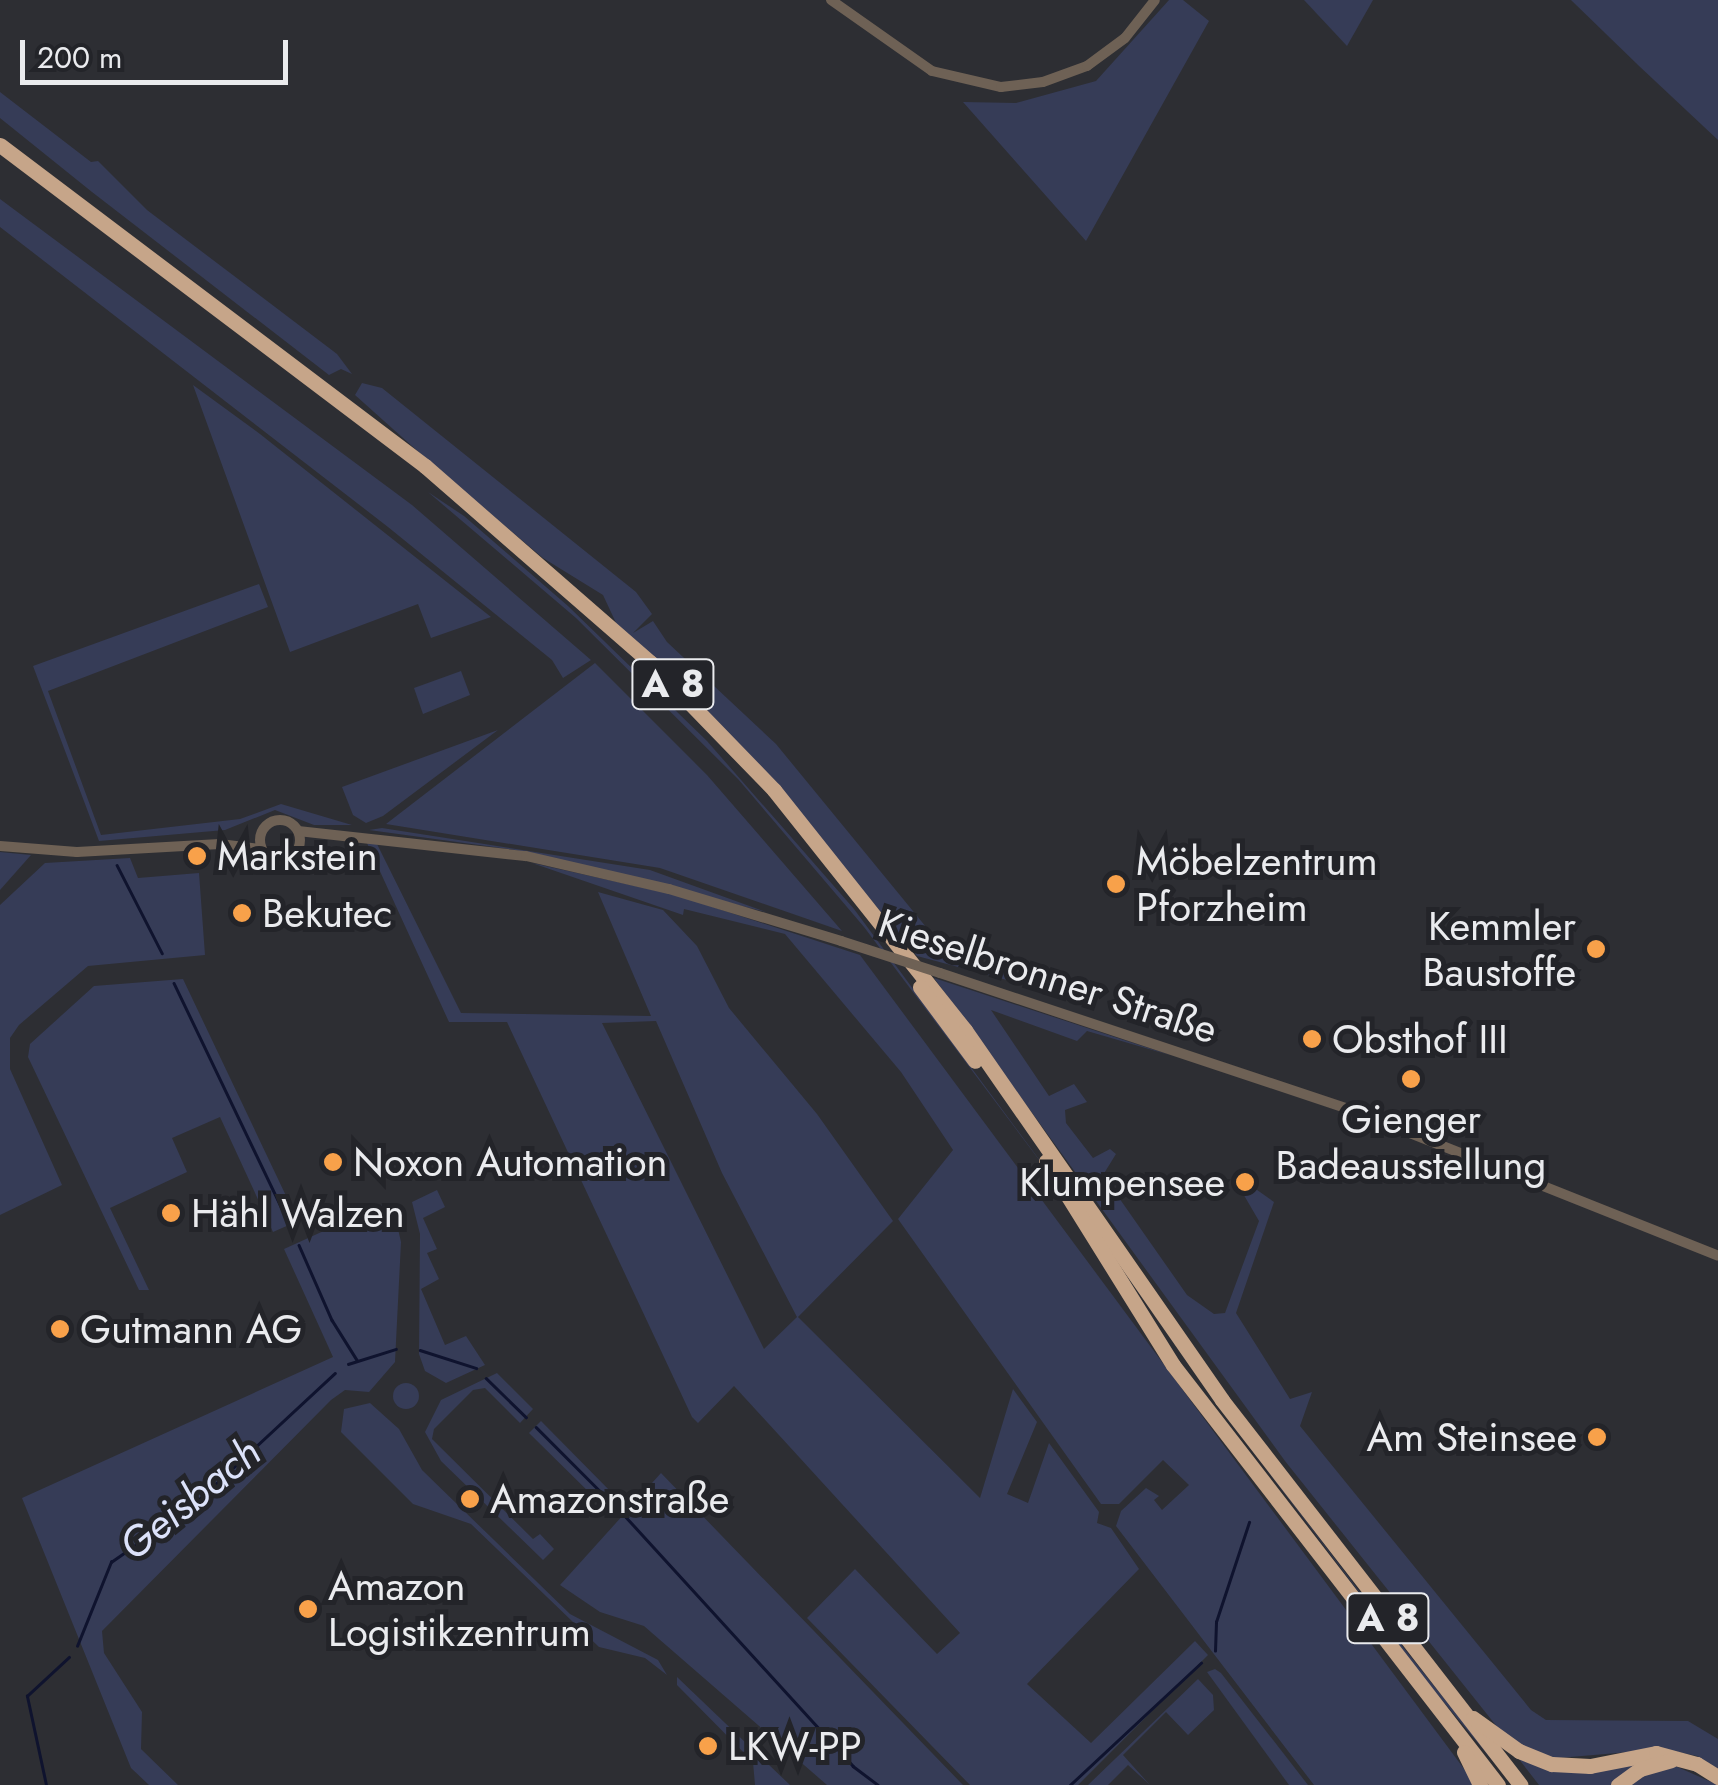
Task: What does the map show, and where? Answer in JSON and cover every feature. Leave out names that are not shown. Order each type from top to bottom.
[{"type":"highway","name":"A 8","points":[[0,145],[440,478],[651,662],[774,790],[966,1030],[1222,1400],[1520,1785]]},
{"type":"highway","name":"A 8","points":[[0,158],[434,485],[600,628],[754,782],[868,914],[1053,1171],[1173,1366],[1498,1785]]},
{"type":"highway","points":[[1458,1708],[1519,1750],[1552,1764],[1590,1766],[1656,1753],[1680,1758],[1718,1778]]},
{"type":"highway","points":[[1457,1734],[1480,1785]]},
{"type":"highway","points":[[1618,1785],[1645,1766],[1680,1758]]},
{"type":"street","points":[[831,0],[932,72],[1001,87],[1043,82],[1086,66],[1124,38],[1156,0]]},
{"type":"street","points":[[0,846],[77,852],[220,844],[262,849],[282,860],[299,846],[298,831],[274,820],[260,834],[220,844]]},
{"type":"street","name":"Kieselbronner Straße","points":[[298,831],[336,837],[415,839],[526,856],[670,890],[940,973],[1347,1108],[1718,1256]]},
{"type":"street","points":[[260,834],[262,849]]},
{"type":"street","name":"Kieselbronner Straße","points":[[299,846],[336,837]]},
{"type":"shaded area","points":[[1169,0],[1183,0],[1209,21],[1086,241],[963,102],[1016,103],[1096,81]]},
{"type":"shaded area","points":[[1304,0],[1373,0],[1347,46]]},
{"type":"shaded area","points":[[1571,0],[1718,0],[1718,140],[1638,65]]},
{"type":"shaded area","points":[[0,92],[91,162],[98,161],[147,210],[337,354],[352,374],[341,369],[329,375],[92,192],[0,118]]},
{"type":"shaded area","points":[[0,199],[412,505],[591,660],[563,678],[552,660],[388,527],[0,227]]},
{"type":"shaded area","points":[[362,383],[382,388],[636,592],[652,614],[633,633],[653,621],[667,642],[776,744],[940,944],[1048,991],[917,956],[791,803],[617,625],[603,595],[543,558],[441,472],[355,395]]},
{"type":"shaded area","points":[[193,385],[491,617],[431,638],[418,604],[290,652]]},
{"type":"shaded area","points":[[428,492],[464,516],[568,606],[707,741],[854,909],[1058,1185],[864,927],[738,779],[576,618]]},
{"type":"shaded area","points":[[259,584],[268,607],[48,691],[101,835],[240,819],[281,804],[352,825],[314,825],[275,810],[225,830],[99,841],[33,666]]},
{"type":"shaded area","points":[[595,663],[707,775],[842,931],[660,868],[386,824]]},
{"type":"shaded area","points":[[461,671],[470,695],[423,714],[414,688]]},
{"type":"shaded area","points":[[498,730],[383,816],[366,823],[353,815],[342,787]]},
{"type":"shaded area","points":[[382,828],[650,870],[766,912],[515,850],[369,830]]},
{"type":"shaded area","points":[[367,843],[377,844],[461,1013],[651,1016],[598,892],[663,910],[697,946],[729,1008],[817,1114],[893,1221],[798,1317],[980,1498],[1013,1389],[1037,1422],[1007,1494],[1028,1503],[1049,1443],[1099,1512],[1097,1523],[1111,1528],[1139,1569],[1027,1684],[1091,1743],[1195,1641],[1208,1655],[1078,1785],[970,1785],[807,1618],[855,1569],[937,1654],[960,1633],[734,1386],[698,1423],[692,1417],[507,1022],[449,1022]],"holes":[[[656,1021],[722,1173],[797,1317],[764,1349],[602,1023]]]},
{"type":"shaded area","points":[[0,852],[31,855],[0,890]]},
{"type":"shaded area","points":[[130,858],[138,878],[199,873],[205,955],[88,966],[19,1025],[10,1038],[10,1069],[62,1185],[0,1215],[0,905],[45,863]]},
{"type":"shaded area","points":[[532,863],[676,895],[860,955],[1476,1785],[1314,1785],[1116,1526],[1121,1511],[1146,1488],[1159,1496],[1154,1500],[1162,1510],[1189,1485],[1163,1460],[1119,1504],[1101,1504],[898,1219],[953,1150],[901,1072],[785,934],[684,909],[683,915]]},
{"type":"shaded area","points":[[934,978],[1173,1056],[1087,1031],[1077,1041],[991,1010],[1049,1096],[1074,1084],[1087,1102],[1065,1110],[1066,1123],[1093,1158],[1110,1149],[1116,1154],[1103,1175],[1187,1295],[1214,1314],[1225,1313],[1259,1221],[1238,1185],[1243,1180],[1274,1202],[1236,1313],[1290,1399],[1312,1392],[1300,1426],[1531,1710],[1546,1720],[1688,1721],[1718,1739],[1718,1769],[1697,1756],[1664,1749],[1547,1759],[1502,1733],[1285,1461]]},
{"type":"shaded area","points":[[183,979],[298,1221],[273,1232],[220,1117],[172,1138],[187,1172],[110,1208],[149,1290],[139,1290],[28,1057],[30,1044],[94,986]]},
{"type":"shaded area","points":[[437,1190],[445,1207],[423,1218],[437,1249],[427,1253],[439,1279],[421,1289],[445,1345],[466,1336],[485,1365],[446,1383],[425,1371],[419,1354],[420,1234],[412,1202]]},
{"type":"shaded area","points":[[383,1204],[395,1216],[401,1242],[395,1362],[369,1392],[345,1390],[331,1400],[102,1631],[104,1653],[142,1712],[141,1749],[178,1785],[149,1785],[131,1768],[22,1498],[333,1357],[284,1249]]},
{"type":"shaded area","points":[[497,1373],[533,1409],[520,1423],[485,1388],[473,1390],[434,1429],[432,1439],[533,1539],[540,1534],[554,1549],[543,1560],[441,1461],[425,1432],[441,1400]]},
{"type":"shaded area","points":[[406,1383],[415,1387],[419,1396],[415,1405],[406,1409],[397,1405],[393,1396],[397,1387]]},
{"type":"shaded area","points":[[1202,1384],[1372,1608],[1513,1785],[1426,1681]]},
{"type":"shaded area","points":[[370,1403],[399,1429],[422,1470],[570,1614],[658,1660],[667,1675],[645,1658],[599,1647],[471,1524],[413,1504],[341,1432],[344,1409]]},
{"type":"shaded area","points":[[541,1421],[617,1498],[606,1509],[529,1433]]},
{"type":"shaded area","points":[[661,1473],[963,1785],[827,1785],[644,1626],[600,1612],[560,1585]]},
{"type":"shaded area","points":[[1215,1669],[1308,1785],[1289,1785],[1207,1672]]},
{"type":"shaded area","points":[[677,1677],[790,1785],[755,1785],[753,1762],[677,1685]]},
{"type":"shaded area","points":[[1198,1679],[1213,1695],[1214,1710],[1188,1735],[1166,1712],[1123,1755],[1150,1785],[1128,1765],[1108,1785],[1088,1785]]},
{"type":"shaded area","points":[[1515,1754],[1531,1761],[1645,1758],[1613,1785],[1539,1785]]},
{"type":"shaded area","points":[[1673,1765],[1718,1785],[1623,1785],[1632,1777]]},
{"type":"waterway","points":[[117,865],[162,953]]},
{"type":"waterway","points":[[174,983],[283,1210]]},
{"type":"waterway","points":[[299,1245],[332,1320],[357,1360]]},
{"type":"waterway","name":"Geisbach","points":[[348,1364],[396,1349]]},
{"type":"waterway","name":"Geisbach","points":[[420,1350],[476,1368]]},
{"type":"waterway","name":"Geisbach","points":[[77,1646],[111,1562],[194,1504],[335,1373]]},
{"type":"waterway","name":"Geisbach","points":[[486,1378],[526,1417]]},
{"type":"waterway","name":"Geisbach","points":[[536,1427],[612,1503]]},
{"type":"waterway","name":"Geisbach","points":[[626,1517],[853,1766],[878,1785]]},
{"type":"waterway","points":[[1215,1651],[1216,1622],[1249,1522]]},
{"type":"waterway","name":"Geisbach","points":[[46,1785],[27,1696],[69,1657]]},
{"type":"waterway","name":"Geisbach","points":[[1070,1785],[1201,1663]]},
{"type":"place","name":"Markstein","points":[[197,856]]},
{"type":"place","name":"Möbelzentrum Pforzheim","points":[[1116,884]]},
{"type":"place","name":"Bekutec","points":[[242,913]]},
{"type":"place","name":"Kemmler Baustoffe","points":[[1596,949]]},
{"type":"place","name":"Obsthof III","points":[[1312,1039]]},
{"type":"place","name":"Gienger Badeausstellung","points":[[1411,1079]]},
{"type":"place","name":"Noxon Automation","points":[[333,1162]]},
{"type":"place","name":"Klumpensee","points":[[1245,1182]]},
{"type":"place","name":"Hähl Walzen","points":[[171,1213]]},
{"type":"place","name":"Gutmann AG","points":[[60,1329]]},
{"type":"place","name":"Am Steinsee","points":[[1597,1437]]},
{"type":"place","name":"Amazonstraße","points":[[470,1499]]},
{"type":"place","name":"Amazon Logistikzentrum","points":[[308,1609]]},
{"type":"place","name":"LKW-PP","points":[[708,1746]]}]
